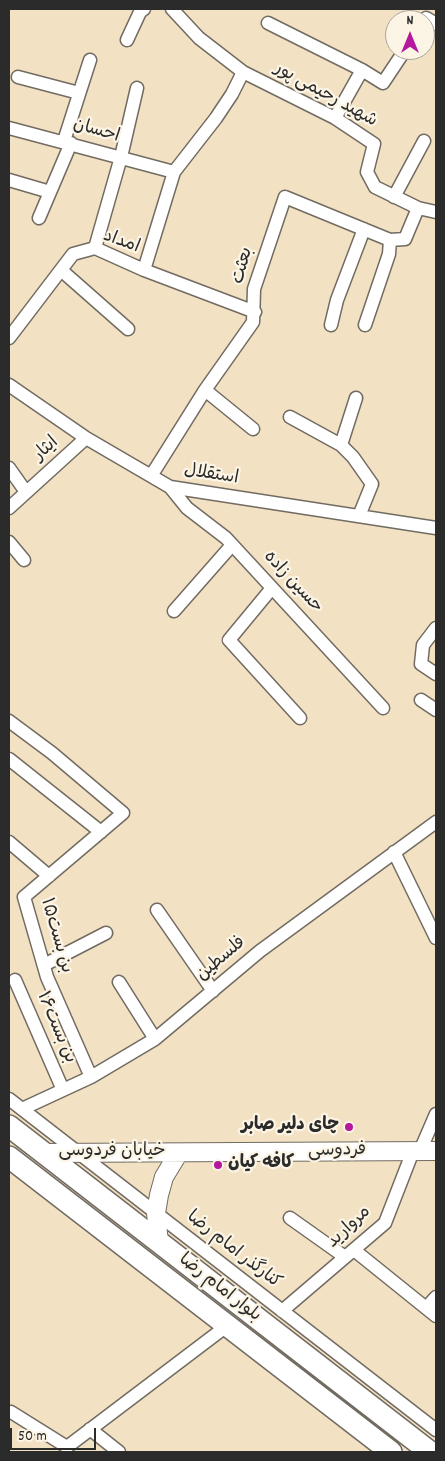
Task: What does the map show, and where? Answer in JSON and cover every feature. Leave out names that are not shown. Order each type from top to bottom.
[{"type":"highway","name":"بلوار امام رضا","points":[[9,1126],[430,1452]]},
{"type":"highway","name":"بلوار امام رضا","points":[[9,1157],[19,1172],[228,1325],[391,1452]]},
{"type":"main road","name":"فردوسی","points":[[178,1154],[423,1151]]},
{"type":"main road","name":"خیابان فردوسی","points":[[44,1153],[178,1154]]},
{"type":"main road","name":"خیابان فردوسی","points":[[159,1243],[156,1213],[164,1177],[178,1154]]},
{"type":"street","points":[[127,40],[140,12],[144,9]]},
{"type":"street","name":"شهید رحیمی پور","points":[[172,9],[199,38],[243,72],[335,118],[374,144],[367,172],[375,187],[418,208],[436,212]]},
{"type":"street","points":[[268,22],[362,70],[383,83],[398,60]]},
{"type":"street","points":[[39,218],[67,142],[79,93],[90,60]]},
{"type":"street","points":[[335,118],[362,70]]},
{"type":"street","points":[[144,270],[174,172],[216,118],[232,94],[243,72]]},
{"type":"street","points":[[18,77],[79,93]]},
{"type":"street","points":[[95,248],[121,157],[137,88]]},
{"type":"street","name":"احسان","points":[[9,128],[174,172]]},
{"type":"street","points":[[394,196],[424,142]]},
{"type":"street","points":[[9,180],[50,192]]},
{"type":"street","name":"بعثت","points":[[151,476],[204,390],[253,322],[255,312],[254,289],[285,198],[390,240]]},
{"type":"street","points":[[365,325],[389,254],[390,240],[405,239],[418,208]]},
{"type":"street","points":[[331,325],[337,300],[364,229]]},
{"type":"street","name":"امداد","points":[[9,338],[73,254],[95,248],[144,270],[255,312]]},
{"type":"street","points":[[60,270],[128,329]]},
{"type":"street","name":"استقلال","points":[[9,385],[86,438],[170,487],[436,528]]},
{"type":"street","points":[[204,390],[253,429]]},
{"type":"street","points":[[341,445],[356,398]]},
{"type":"street","points":[[290,417],[341,445],[353,457],[372,484],[359,516]]},
{"type":"street","name":"ایثار","points":[[9,508],[86,438]]},
{"type":"street","points":[[9,468],[26,492]]},
{"type":"street","name":"حسین زاده","points":[[170,487],[187,508],[232,544],[383,708]]},
{"type":"street","points":[[9,542],[24,560]]},
{"type":"street","points":[[174,611],[232,544]]},
{"type":"street","points":[[272,588],[228,640],[300,718]]},
{"type":"street","points":[[436,628],[423,645],[421,664],[436,674]]},
{"type":"street","points":[[421,700],[436,710]]},
{"type":"street","name":"بن بست۱۵","points":[[9,721],[52,753],[123,813],[24,897],[44,965],[91,1077]]},
{"type":"street","points":[[9,759],[101,832]]},
{"type":"street","name":"فلسطین","points":[[22,1109],[91,1077],[155,1039],[260,950],[436,822]]},
{"type":"street","points":[[9,842],[49,876]]},
{"type":"street","points":[[394,852],[436,938]]},
{"type":"street","points":[[157,910],[213,990]]},
{"type":"street","points":[[44,965],[106,933]]},
{"type":"street","name":"بن بست۱۶","points":[[15,980],[63,1090]]},
{"type":"street","points":[[119,982],[155,1039]]},
{"type":"street","name":"کنارگذر امام رضا","points":[[9,1099],[436,1430]]},
{"type":"street","name":"مروارید","points":[[282,1311],[385,1223],[423,1151],[436,1114]]},
{"type":"street","points":[[290,1218],[350,1254],[431,1312],[436,1297]]},
{"type":"street","points":[[10,1415],[67,1447],[228,1325]]},
{"type":"street","points":[[90,1429],[119,1452]]},
{"type":"place","name":"چای دلیر صابر","points":[[349,1127]]},
{"type":"place","name":"کافه کیان","points":[[218,1165]]}]
